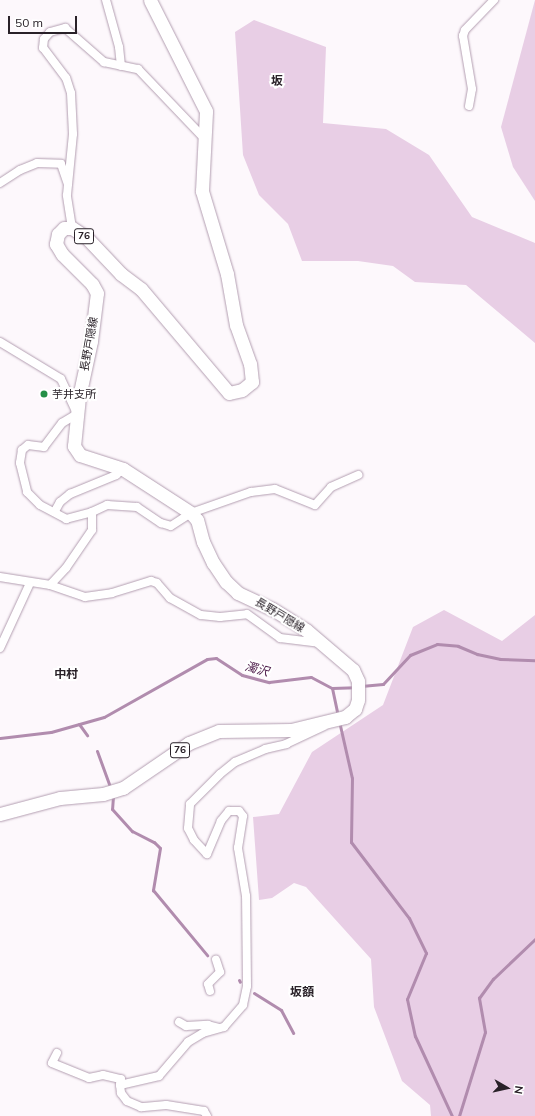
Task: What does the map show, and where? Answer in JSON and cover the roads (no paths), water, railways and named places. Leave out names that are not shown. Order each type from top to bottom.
[{"type":"main road","name":"76","points":[[72,228],[86,238],[121,274],[141,289],[229,393],[242,390],[252,382],[250,364],[236,325],[227,274],[202,191],[206,111],[150,0]]},
{"type":"main road","name":"長野戸隠線","points":[[0,814],[60,798],[103,794],[123,788],[189,743],[219,731],[290,730],[331,722],[346,717],[355,709],[358,700],[358,681],[354,670],[319,643],[306,630],[288,618],[238,593],[230,586],[213,563],[203,542],[197,520],[191,513],[123,469],[80,456],[76,451],[73,438],[91,341],[97,293],[92,284],[62,254],[56,244],[58,234],[64,228],[72,228]]},
{"type":"street","points":[[106,0],[120,47],[121,66]]},
{"type":"street","points":[[469,106],[472,89],[462,36],[465,30],[494,0]]},
{"type":"street","points":[[72,228],[67,194],[73,134],[71,92],[66,78],[44,48],[44,39],[50,32],[65,28],[104,62],[138,69],[205,139]]},
{"type":"street","points":[[0,183],[20,170],[37,163],[61,164],[69,185]]},
{"type":"street","points":[[0,342],[61,379],[77,414],[62,423],[44,447],[28,445],[22,450],[20,463],[27,492],[40,505],[55,511],[66,519],[92,512],[107,505],[137,507],[161,523],[171,526],[191,513],[251,492],[275,489],[315,504],[331,487],[358,475]]},
{"type":"street","points":[[55,511],[60,502],[70,494],[116,475],[123,469]]},
{"type":"street","points":[[50,585],[66,568],[92,530],[92,512]]},
{"type":"street","points":[[0,577],[50,585],[85,597],[112,593],[151,581],[156,583],[170,598],[201,615],[220,617],[247,614],[280,638],[319,643]]},
{"type":"street","points":[[0,648],[30,583]]},
{"type":"street","points":[[120,1085],[159,1076],[188,1042],[203,1033],[224,1027],[243,1005],[247,986],[246,896],[238,848],[243,816],[240,811],[229,811],[221,821],[207,854],[194,840],[188,828],[190,804],[220,774],[235,762],[265,749],[286,744],[331,722]]},
{"type":"street","points":[[210,991],[208,984],[220,972],[216,960]]},
{"type":"street","points":[[179,1022],[186,1026],[208,1025],[220,1028]]},
{"type":"street","points":[[57,1053],[52,1063],[89,1078],[103,1075],[121,1079],[121,1093],[127,1101],[141,1107],[166,1105],[204,1111],[207,1116]]},
{"type":"waterway","name":"濁沢","points":[[361,686],[383,684],[410,655],[437,644],[458,646],[477,654],[500,659],[535,660]]},
{"type":"waterway","name":"濁沢","points":[[0,738],[51,732],[104,717],[207,659],[216,658],[242,675],[269,682],[311,677],[332,688],[355,687]]},
{"type":"waterway","points":[[332,688],[338,716]]},
{"type":"waterway","points":[[339,721],[352,778],[351,842],[409,918],[426,953],[407,999],[415,1036],[452,1116]]},
{"type":"waterway","points":[[79,724],[87,735]]},
{"type":"waterway","points":[[97,751],[110,786]]},
{"type":"waterway","points":[[113,796],[112,809],[132,831],[154,842],[160,848],[153,890],[207,955]]},
{"type":"waterway","points":[[459,1116],[485,1032],[479,998],[493,979],[535,939]]},
{"type":"waterway","points":[[254,993],[281,1010],[293,1033]]},
{"type":"place","name":"芋井支所","points":[[44,394]]},
{"type":"district","name":"坂","points":[[277,81]]},
{"type":"district","name":"中村","points":[[66,674]]},
{"type":"district","name":"坂額","points":[[302,992]]}]
